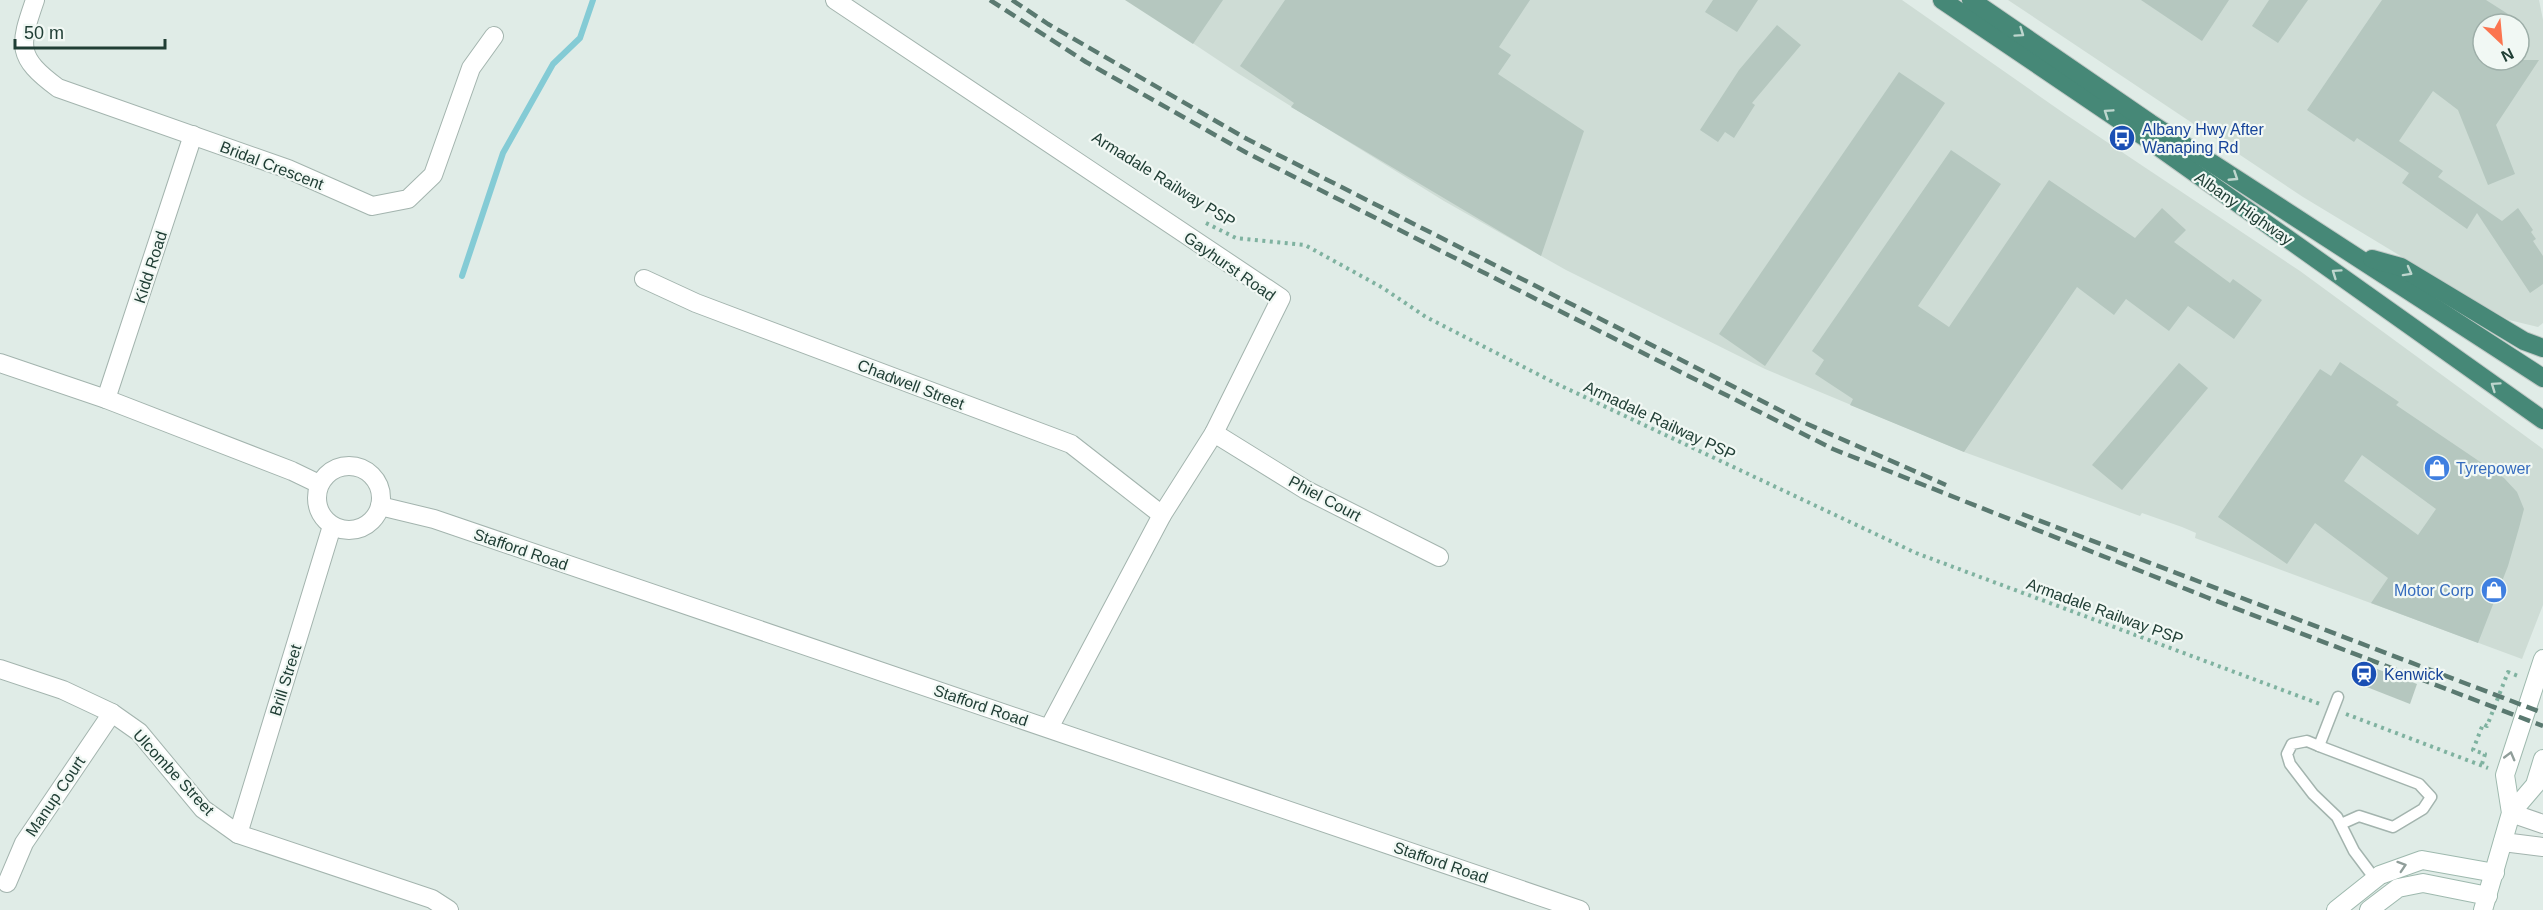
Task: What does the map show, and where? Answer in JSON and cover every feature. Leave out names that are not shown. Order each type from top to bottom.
[{"type":"highway","name":"Albany Highway","points":[[1942,0],[2143,136],[2543,420]]},
{"type":"highway","name":"Albany Highway","points":[[1971,0],[2150,123],[2543,378]]},
{"type":"highway","points":[[2353,254],[2401,267],[2524,341],[2543,348]]},
{"type":"street","name":"Bridal Crescent","points":[[35,0],[22,37],[27,57],[38,73],[58,88],[288,170],[372,206],[408,199],[432,175],[471,68],[494,36]]},
{"type":"street","name":"Gayhurst Road","points":[[836,0],[1281,298],[1214,433],[1162,515],[1049,728]]},
{"type":"street","name":"Kidd Road","points":[[106,399],[193,135]]},
{"type":"street","name":"Chadwell Street","points":[[644,279],[696,303],[1071,444],[1162,515]]},
{"type":"street","points":[[0,363],[106,399],[292,471],[319,484]]},
{"type":"street","name":"Phiel Court","points":[[1214,433],[1306,490],[1439,557]]},
{"type":"street","points":[[354,466],[365,470],[375,478],[380,489],[380,506],[372,520],[360,529],[349,531],[332,526],[323,519],[317,507],[319,484],[332,470],[354,466]]},
{"type":"street","name":"Stafford Road","points":[[380,506],[434,519],[1580,910]]},
{"type":"street","name":"Brill Street","points":[[238,834],[332,526]]},
{"type":"street","points":[[2369,910],[2398,888],[2423,883],[2485,903],[2511,813],[2505,776],[2543,659]]},
{"type":"street","name":"Ulcombe Street","points":[[0,669],[63,690],[112,713],[139,732],[203,809],[238,834],[432,899],[449,910]]},
{"type":"street","name":"Manup Court","points":[[7,884],[24,843],[112,713]]},
{"type":"street","points":[[2511,813],[2535,785],[2543,759]]},
{"type":"street","points":[[2511,813],[2543,824]]},
{"type":"street","points":[[2503,842],[2543,847]]},
{"type":"street","points":[[2336,910],[2375,879],[2394,868],[2422,860],[2495,873]]},
{"type":"lane","points":[[2319,746],[2338,697]]},
{"type":"lane","points":[[2341,824],[2359,816],[2393,827],[2423,809],[2431,797],[2419,784],[2307,741],[2296,742],[2289,748],[2288,758],[2313,794],[2341,824],[2354,850],[2375,879]]},
{"type":"path","name":"Armadale Railway PSP","points":[[1196,216],[1236,238],[1305,245],[1383,288],[1438,324],[1555,383],[1901,546],[2482,764],[2496,773]]},
{"type":"path","points":[[2482,764],[2485,754],[2473,750],[2483,724],[2487,726],[2508,672],[2524,678]]},
{"type":"shaded area","points":[[1128,0],[1902,0],[2065,114],[2300,271],[2543,449],[2543,605],[2522,659],[2195,538],[2196,533],[2182,527],[2142,513],[2140,516],[1964,452],[1765,369],[1566,270],[1444,201],[1239,74]]},
{"type":"shaded area","points":[[2008,0],[2539,0],[2543,20],[2543,323],[2538,327],[2509,320],[2303,197]]},
{"type":"building","points":[[1125,0],[1223,0],[1193,44]]},
{"type":"building","points":[[1285,0],[1530,0],[1499,47],[1511,55],[1498,74],[1584,131],[1541,256],[1291,107],[1294,103],[1240,66]]},
{"type":"building","points":[[1713,0],[1758,0],[1737,32],[1705,12]]},
{"type":"building","points":[[2141,0],[2229,0],[2202,41]]},
{"type":"building","points":[[2269,0],[2308,0],[2278,43],[2252,26]]},
{"type":"building","points":[[2382,0],[2486,0],[2505,12],[2471,12],[2471,72],[2531,72],[2531,60],[2539,60],[2496,125],[2515,174],[2488,185],[2458,110],[2433,91],[2399,141],[2443,171],[2438,177],[2502,221],[2518,208],[2533,230],[2531,232],[2536,239],[2533,241],[2543,256],[2543,284],[2530,293],[2477,213],[2467,229],[2402,183],[2409,173],[2357,138],[2354,142],[2307,110]]},
{"type":"building","points":[[1777,25],[1801,45],[1752,103],[1755,105],[1734,138],[1725,132],[1718,142],[1700,130],[1739,70]]},
{"type":"building","points":[[1899,72],[1945,103],[1765,366],[1719,334]]},
{"type":"building","points":[[1951,150],[2001,184],[1918,306],[1949,327],[2049,180],[2135,238],[2162,208],[2186,230],[2174,242],[2230,283],[2233,279],[2262,300],[2234,339],[2188,306],[2169,331],[2126,299],[2114,315],[2077,287],[1964,452],[1850,405],[1853,399],[1815,374],[1824,360],[1812,351]]},
{"type":"building","points":[[2340,362],[2399,402],[2396,405],[2504,478],[2517,492],[2524,509],[2508,566],[2478,643],[2371,603],[2388,578],[2315,523],[2287,564],[2218,517],[2320,369],[2331,376]],"holes":[[[2362,455],[2436,509],[2418,535],[2344,481]]]},
{"type":"building","points":[[2179,363],[2208,388],[2122,490],[2092,465]]},
{"type":"building","points":[[2361,663],[2417,684],[2410,704],[2354,682]]},
{"type":"waterway","points":[[462,276],[503,153],[553,64],[580,38],[593,0]]},
{"type":"railway","points":[[990,0],[1086,62],[1247,153],[1833,449],[2206,597],[2543,726]]},
{"type":"railway","points":[[1012,0],[1048,24],[1247,139],[1805,423],[1946,485]]},
{"type":"railway","points":[[2022,514],[2543,713]]},
{"type":"place","name":"Albany Hwy After Wanaping Rd","points":[[2122,138]]},
{"type":"place","name":"Tyrepower","points":[[2437,468]]},
{"type":"place","name":"Motor Corp","points":[[2494,590]]},
{"type":"place","name":"Kenwick","points":[[2364,674]]}]
